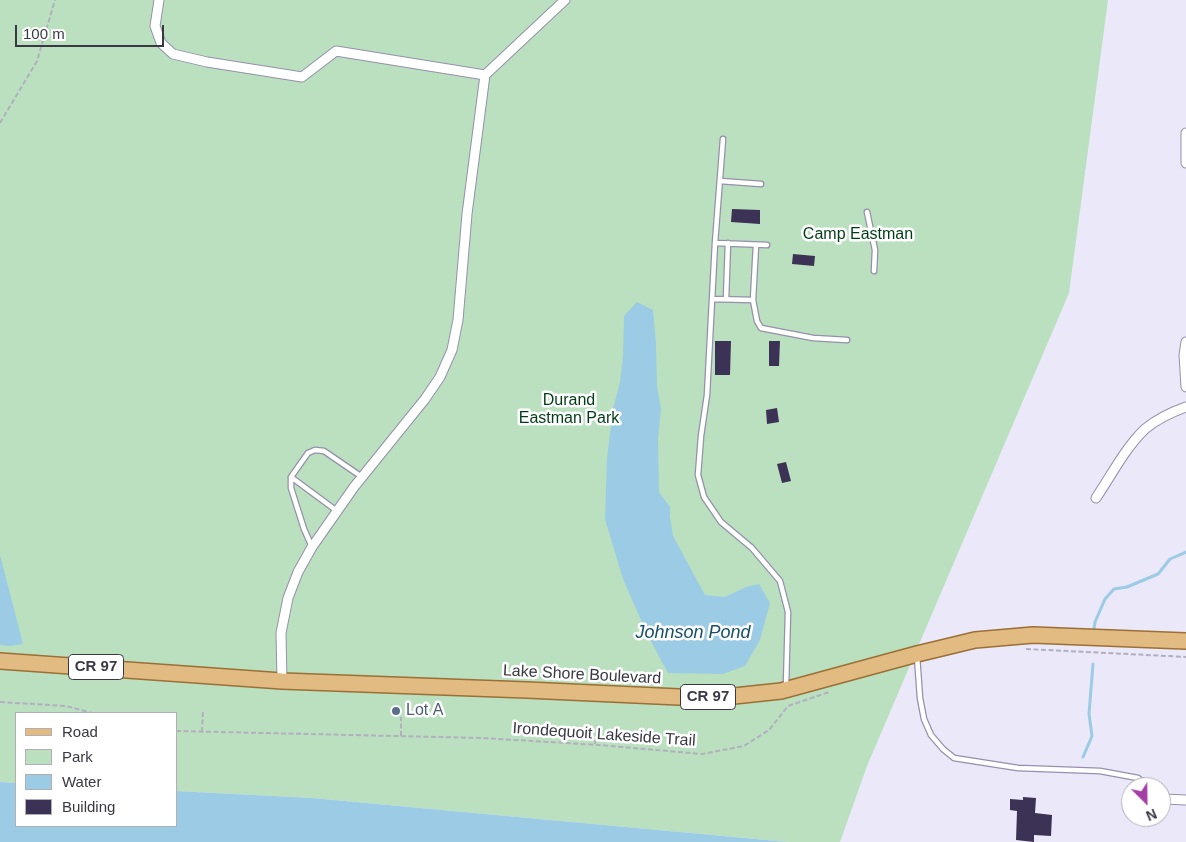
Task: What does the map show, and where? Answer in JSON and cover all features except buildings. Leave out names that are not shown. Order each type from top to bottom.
[{"type":"main road","name":"Lake Shore Boulevard","points":[[0,661],[282,681],[679,697],[734,696],[786,689],[975,640],[1033,635],[1186,641]]},
{"type":"street","points":[[159,0],[155,26],[161,43],[172,54],[206,62],[302,77],[336,51],[485,74]]},
{"type":"street","points":[[282,681],[281,633],[288,598],[298,572],[312,547],[362,477],[425,399],[440,377],[452,350],[458,320],[467,214],[485,74],[564,0]]},
{"type":"street","points":[[1186,133],[1186,163]]},
{"type":"street","points":[[1186,342],[1184,355],[1186,387]]},
{"type":"street","points":[[1096,498],[1122,459],[1146,429],[1157,420],[1186,407]]},
{"type":"street","points":[[1171,799],[1186,800]]},
{"type":"lane","points":[[723,139],[706,395],[698,475],[704,497],[721,522],[752,548],[780,581],[788,612],[786,689]]},
{"type":"lane","points":[[720,181],[761,184]]},
{"type":"lane","points":[[867,212],[875,250],[874,271]]},
{"type":"lane","points":[[715,242],[767,245]]},
{"type":"lane","points":[[726,299],[728,243]]},
{"type":"lane","points":[[756,245],[753,300],[757,321],[761,328],[813,338],[848,340]]},
{"type":"lane","points":[[712,299],[753,300]]},
{"type":"lane","points":[[312,547],[304,529],[291,488],[291,477],[308,453],[315,450],[324,451],[362,477]]},
{"type":"lane","points":[[291,477],[337,512]]},
{"type":"lane","points":[[917,654],[920,698],[924,719],[931,736],[954,758],[1018,768],[1100,770],[1133,777]]},
{"type":"path","points":[[0,123],[37,61],[55,0]]},
{"type":"path","points":[[1023,649],[1186,657]]},
{"type":"path","name":"Irondequoit Lakeside Trail","points":[[178,731],[482,738],[594,744],[702,754],[744,746],[769,730],[788,706],[835,690]]},
{"type":"path","points":[[0,702],[66,706],[88,712]]},
{"type":"path","points":[[202,732],[203,710]]},
{"type":"path","points":[[401,717],[401,736]]},
{"type":"path","points":[[594,744],[597,725]]},
{"type":"green space","name":"Durand Eastman Park","points":[[0,0],[1108,0],[1069,293],[867,766],[840,842],[788,842],[312,798],[178,791],[178,712],[15,712],[15,783],[0,782]]},
{"type":"water","name":"Johnson Pond","points":[[637,302],[653,310],[657,386],[661,409],[658,439],[659,492],[670,507],[673,536],[705,595],[725,597],[746,587],[759,584],[770,603],[760,640],[745,666],[723,674],[668,673],[647,634],[623,579],[605,519],[607,458],[613,409],[620,382],[624,316]]},
{"type":"water","points":[[0,555],[23,644],[0,645]]},
{"type":"water","points":[[0,782],[15,783],[15,827],[178,827],[178,791],[312,798],[788,842],[0,842]]},
{"type":"waterway","points":[[1094,629],[1105,599],[1114,589],[1127,587],[1158,574],[1170,559],[1186,552]]},
{"type":"waterway","points":[[1083,757],[1092,736],[1089,714],[1093,664]]},
{"type":"place","name":"Lot A","points":[[396,711]]},
{"type":"park label","name":"Camp Eastman","points":[[858,235]]}]
